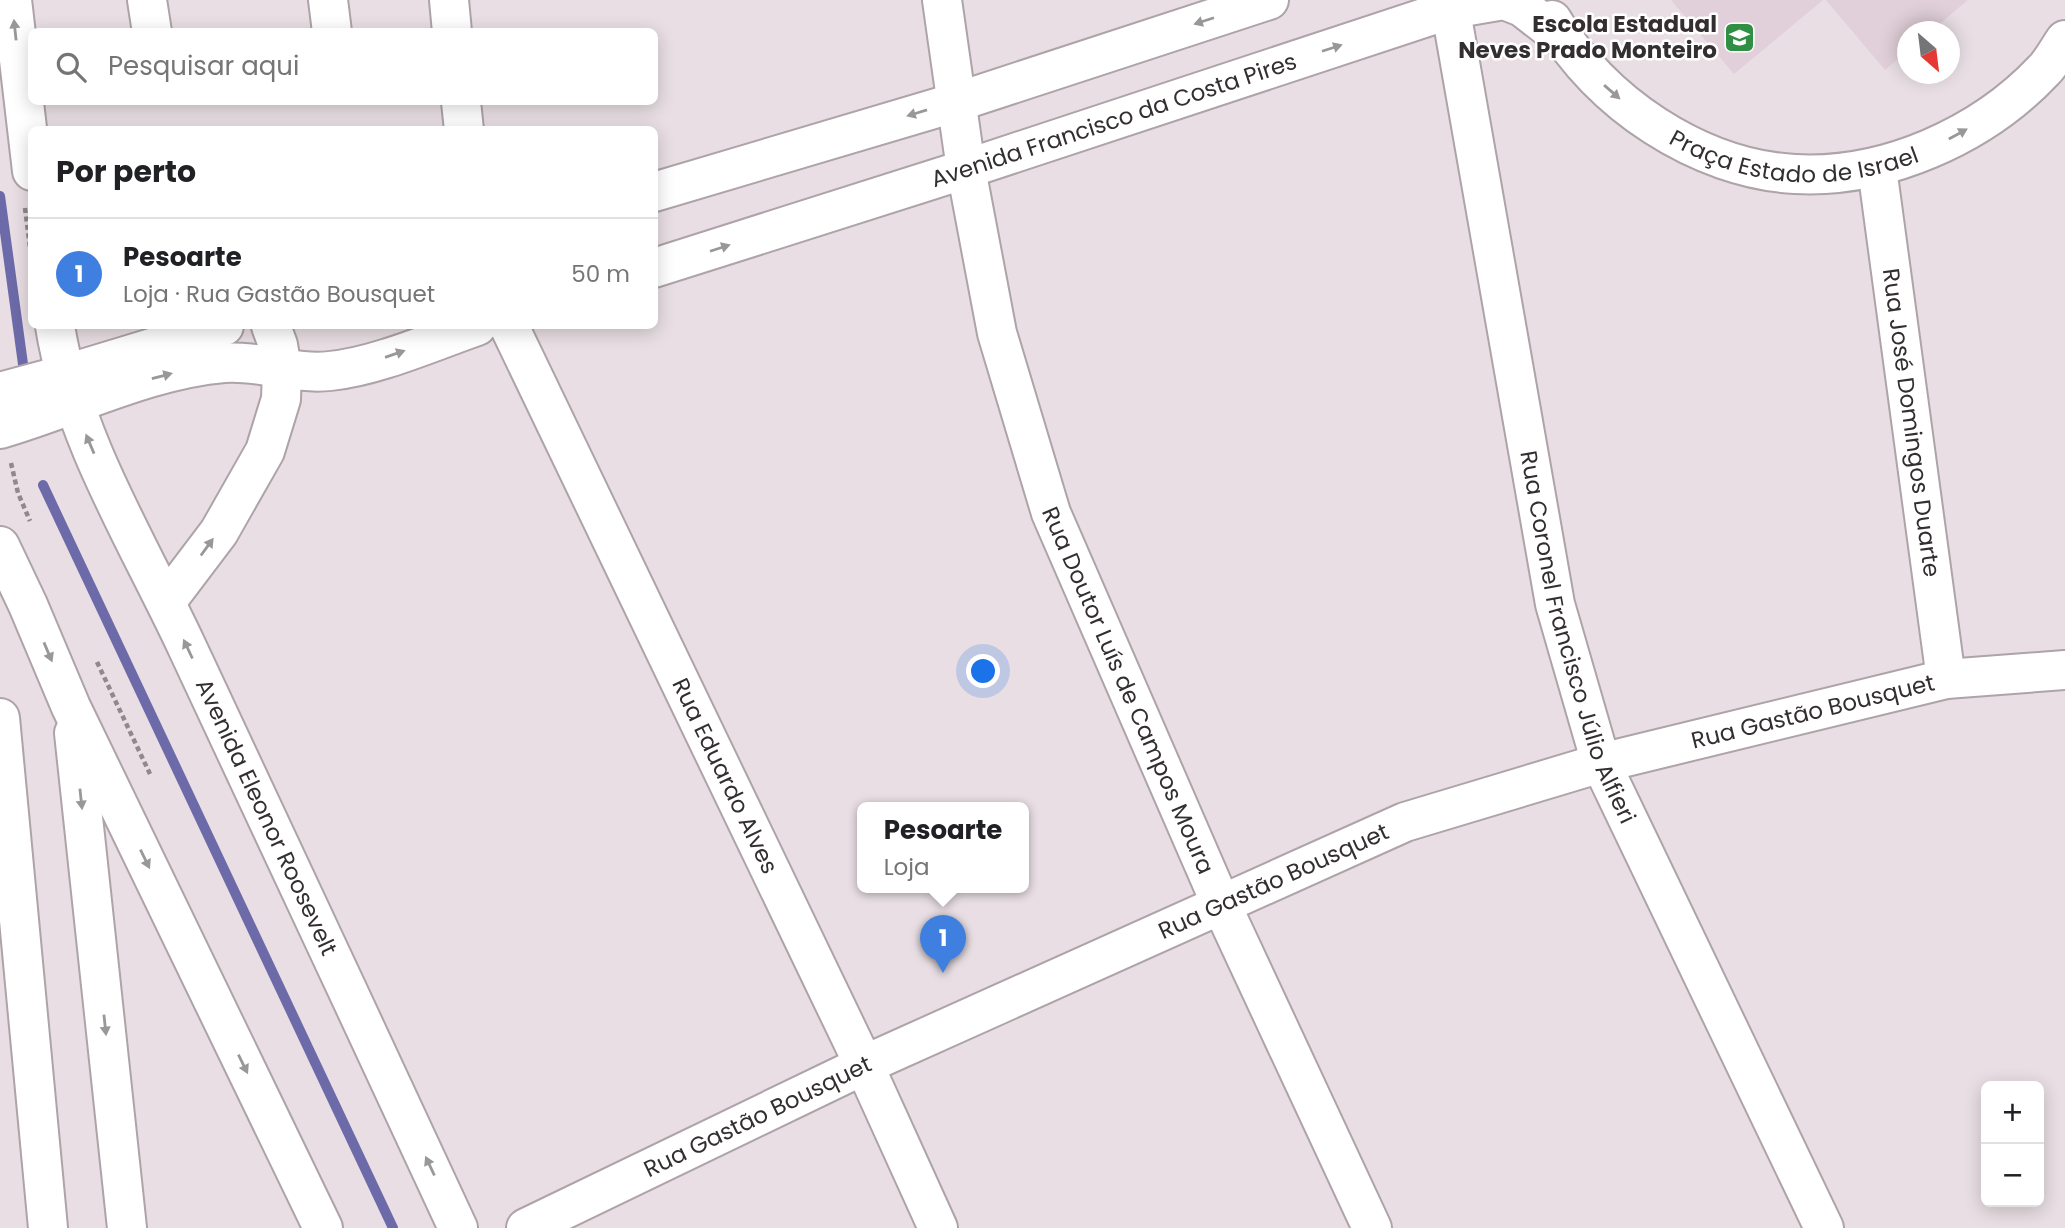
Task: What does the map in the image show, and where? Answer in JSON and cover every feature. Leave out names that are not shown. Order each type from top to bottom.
[{"type":"street","points":[[12,0],[28,137]]},
{"type":"street","points":[[147,0],[151,28]]},
{"type":"street","points":[[328,0],[332,28]]},
{"type":"street","points":[[449,0],[452,28]]},
{"type":"street","name":"Rua Doutor Luís de Campos Moura","points":[[942,0],[966,169],[997,333],[1051,513],[1221,904],[1372,1228]]},
{"type":"street","points":[[658,191],[957,102],[1269,0]]},
{"type":"street","name":"Avenida Francisco da Costa Pires","points":[[658,267],[966,169],[1450,4],[1504,0],[1522,7],[1566,41]]},
{"type":"street","name":"Praça Estado de Israel","points":[[1541,0],[1576,57],[1630,108],[1689,146],[1753,167],[1794,174],[1877,168],[1925,151],[1963,132],[2004,104],[2044,70],[2065,40]]},
{"type":"street","name":"Rua Coronel Francisco Júlio Alfieri","points":[[1450,4],[1555,604],[1601,763],[1824,1228]]},
{"type":"street","points":[[461,105],[464,126]]},
{"type":"street","name":"Rua José Domingos Duarte","points":[[1877,168],[1947,679]]},
{"type":"street","name":"Avenida Eleonor Roosevelt","points":[[56,329],[70,390],[91,448],[166,602],[458,1228]]},
{"type":"street","points":[[0,429],[70,390],[217,329]]},
{"type":"street","points":[[166,602],[219,532],[265,451],[281,399],[282,369],[272,329]]},
{"type":"street","points":[[0,392],[70,390],[225,363],[330,372],[359,366],[468,329]]},
{"type":"street","name":"Rua Eduardo Alves","points":[[510,329],[864,1065],[938,1228]]},
{"type":"street","points":[[0,546],[14,611],[71,707],[323,1228]]},
{"type":"street","name":"Rua Gastão Bousquet","points":[[526,1228],[864,1065],[1405,822],[1601,763],[1947,679],[2065,670]]},
{"type":"street","points":[[71,707],[127,1228]]},
{"type":"street","points":[[0,718],[48,1228]]},
{"type":"shaded area","name":"Escola Estadual Neves Prado Monteiro","points":[[1671,0],[1823,0],[1734,74]]},
{"type":"shaded area","points":[[1826,0],[1968,0],[1943,21],[1897,21],[1897,60],[1885,70]]},
{"type":"waterway","points":[[0,196],[23,364]]},
{"type":"waterway","points":[[43,485],[393,1228]]},
{"type":"place","name":"Escola Estadual Neves Prado Monteiro","points":[[1740,37]]},
{"type":"place","name":"Pesoarte","points":[[943,973]]}]
